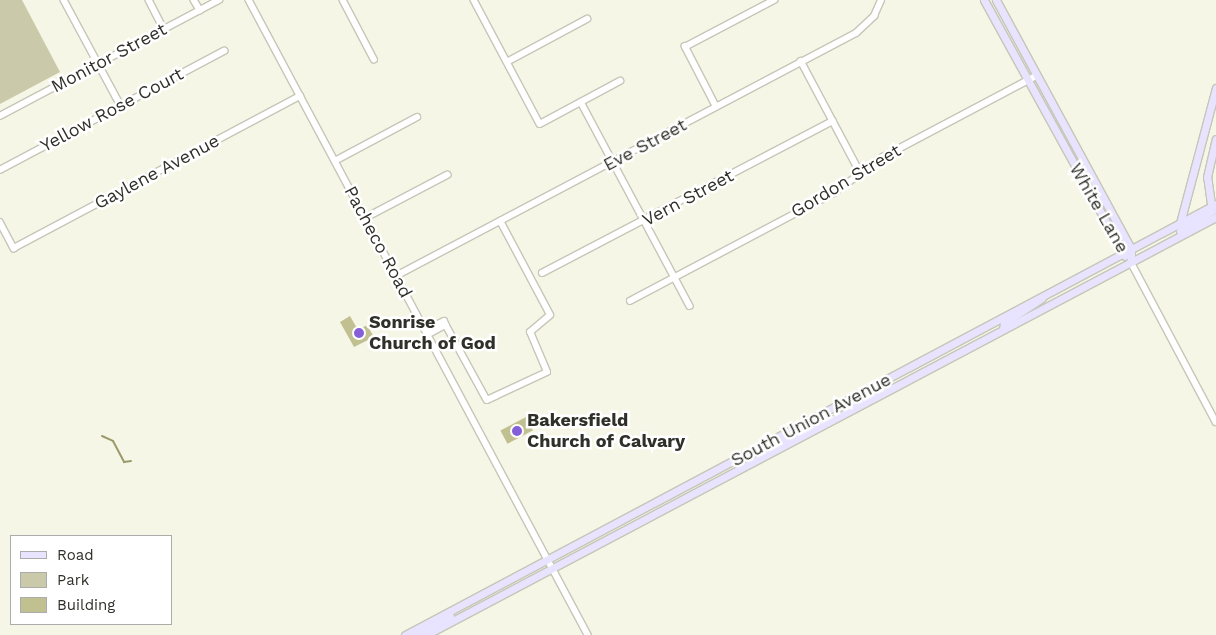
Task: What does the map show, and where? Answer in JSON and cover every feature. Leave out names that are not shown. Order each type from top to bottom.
[{"type":"main road","name":"White Lane","points":[[984,0],[1026,81],[1123,254],[1131,262]]},
{"type":"main road","name":"White Lane","points":[[996,0],[1131,249],[1131,262]]},
{"type":"main road","points":[[1180,223],[1216,88]]},
{"type":"main road","points":[[1171,240],[1210,213],[1214,205],[1206,177],[1216,139]]},
{"type":"main road","name":"South Union Avenue","points":[[426,635],[550,564],[808,422],[1214,205]]},
{"type":"main road","name":"South Union Avenue","points":[[409,635],[463,604],[550,564],[768,454],[1216,217]]},
{"type":"main road","points":[[1003,329],[1004,323],[1035,307],[1044,296]]},
{"type":"main road","points":[[924,371],[929,362],[965,344],[964,338]]},
{"type":"main road","points":[[847,412],[846,406],[879,389],[887,379]]},
{"type":"main road","points":[[768,454],[773,446],[808,427],[808,422]]},
{"type":"street","points":[[64,0],[121,106]]},
{"type":"street","points":[[149,0],[164,29]]},
{"type":"street","points":[[194,0],[200,10]]},
{"type":"street","name":"Monitor Street","points":[[0,116],[219,0]]},
{"type":"street","name":"Pacheco Road","points":[[249,0],[588,635]]},
{"type":"street","points":[[343,0],[374,59]]},
{"type":"street","points":[[474,0],[540,124],[620,81]]},
{"type":"street","points":[[716,107],[685,47],[774,0]]},
{"type":"street","name":"Eve Street","points":[[396,276],[863,28],[882,0]]},
{"type":"street","points":[[507,62],[586,19]]},
{"type":"street","name":"Yellow Rose Court","points":[[0,170],[224,51]]},
{"type":"street","points":[[801,62],[861,174]]},
{"type":"street","name":"Gordon Street","points":[[630,301],[834,193],[883,157],[1036,76]]},
{"type":"street","name":"Gaylene Avenue","points":[[0,222],[14,248],[300,96]]},
{"type":"street","points":[[581,102],[690,306]]},
{"type":"street","points":[[335,161],[417,117]]},
{"type":"street","name":"Vern Street","points":[[542,273],[833,121]]},
{"type":"street","points":[[365,218],[447,175]]},
{"type":"street","points":[[426,333],[446,325],[487,400],[548,372],[530,332],[550,315],[500,221]]},
{"type":"street","points":[[1131,262],[1216,422]]},
{"type":"green space","points":[[0,0],[22,0],[60,72],[0,104]]},
{"type":"building","name":"Sonrise Church of God","points":[[350,316],[358,330],[367,325],[374,337],[354,347],[340,322]]},
{"type":"building","name":"Bakersfield Church of Calvary","points":[[526,417],[533,430],[507,444],[500,431]]},
{"type":"waterway","points":[[102,436],[113,441],[124,462],[131,461]]},
{"type":"place","name":"Sonrise Church of God","points":[[359,333]]},
{"type":"place","name":"Bakersfield Church of Calvary","points":[[517,431]]}]
